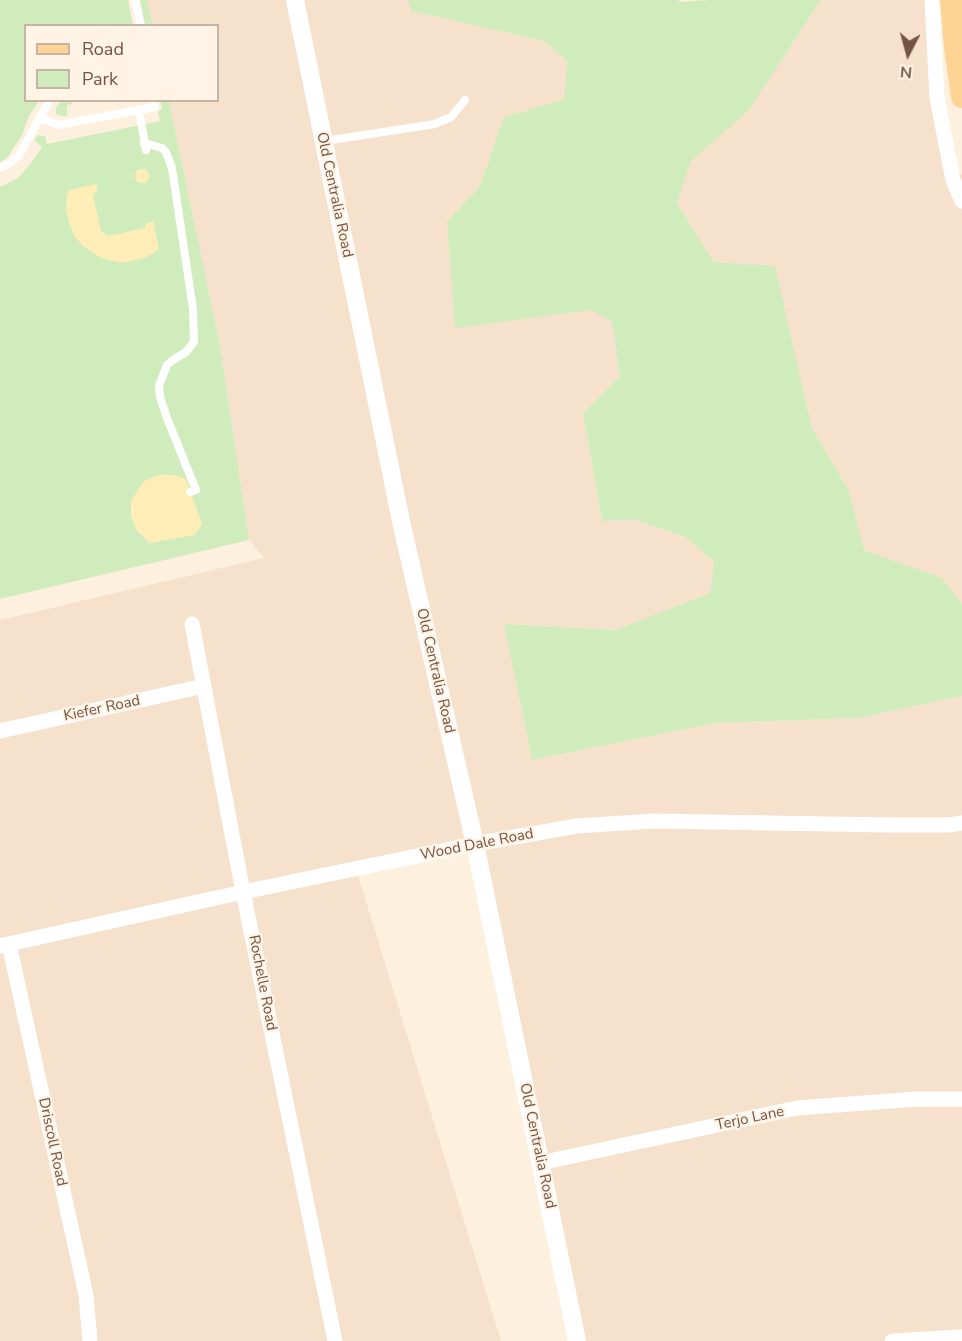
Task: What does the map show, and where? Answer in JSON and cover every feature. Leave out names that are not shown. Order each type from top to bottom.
[{"type":"main road","points":[[951,0],[961,92]]},
{"type":"street","name":"Old Centralia Road","points":[[296,0],[402,526],[475,844],[577,1341]]},
{"type":"street","points":[[932,0],[937,98],[953,180],[962,201]]},
{"type":"street","points":[[937,98],[961,92]]},
{"type":"street","name":"Rochelle Road","points":[[192,624],[243,892],[335,1341]]},
{"type":"street","name":"Kiefer Road","points":[[0,731],[204,686]]},
{"type":"street","name":"Wood Dale Road","points":[[5,945],[243,892],[475,844],[577,826],[643,821],[948,825],[962,823]]},
{"type":"street","name":"Driscoll Road","points":[[5,945],[86,1296],[90,1341]]},
{"type":"street","name":"Terjo Lane","points":[[540,1163],[797,1108],[917,1099],[962,1099]]},
{"type":"street","points":[[892,1341],[962,1337]]},
{"type":"lane","points":[[135,0],[141,24]]},
{"type":"lane","points":[[323,141],[435,124],[451,117],[465,100]]},
{"type":"lane","points":[[0,168],[19,155],[49,102]]},
{"type":"lane","points":[[40,118],[58,125],[155,107],[154,102]]},
{"type":"lane","points":[[139,110],[145,147],[162,148],[172,168],[193,309],[194,342],[186,352],[167,365],[159,386],[167,418],[196,490],[190,492]]},
{"type":"shaded area","points":[[147,0],[408,0],[411,11],[544,41],[567,61],[564,99],[504,117],[479,188],[447,221],[455,327],[591,309],[612,322],[620,376],[583,413],[602,521],[636,520],[685,537],[714,561],[710,593],[616,630],[504,624],[532,760],[715,723],[859,718],[962,696],[962,1341],[578,1341],[475,845],[356,869],[501,1341],[0,1341],[0,620],[264,558],[249,540],[220,345],[169,102],[219,102],[219,24],[153,24]]},
{"type":"shaded area","points":[[821,0],[930,0],[953,176],[962,174],[962,604],[942,578],[864,551],[849,491],[812,428],[775,267],[714,262],[677,203],[690,161],[749,110]]},
{"type":"green space","points":[[0,0],[128,0],[133,24],[24,24],[24,102],[38,102],[29,116],[22,135],[7,158],[0,162]]},
{"type":"green space","points":[[140,0],[147,0],[153,24],[145,24]]},
{"type":"green space","points":[[408,0],[678,0],[680,2],[821,0],[749,110],[691,161],[677,203],[714,262],[775,266],[812,428],[849,491],[864,550],[942,578],[962,604],[962,696],[859,718],[715,723],[532,760],[504,624],[616,630],[710,593],[714,561],[685,537],[636,520],[602,521],[583,413],[620,376],[612,322],[591,310],[455,328],[447,221],[479,188],[504,117],[564,99],[567,61],[544,41],[411,11]]},
{"type":"green space","points":[[60,102],[71,102],[72,104],[67,105],[67,116],[56,114]]},
{"type":"green space","points":[[160,102],[169,102],[220,345],[249,540],[0,599],[0,187],[18,178],[31,163],[42,147],[34,140],[38,135],[45,136],[47,144],[160,121],[158,111],[162,109]]},
{"type":"sand","points":[[139,169],[145,169],[149,176],[145,183],[139,183],[135,179],[135,173]]},
{"type":"sand","points":[[97,184],[97,190],[93,195],[101,231],[108,236],[145,228],[146,224],[153,221],[159,249],[145,258],[122,263],[101,258],[83,246],[74,236],[69,222],[66,208],[67,196],[69,190]]},
{"type":"sand","points":[[157,475],[173,475],[186,479],[202,524],[195,535],[150,543],[137,531],[131,517],[131,501],[143,482]]}]
